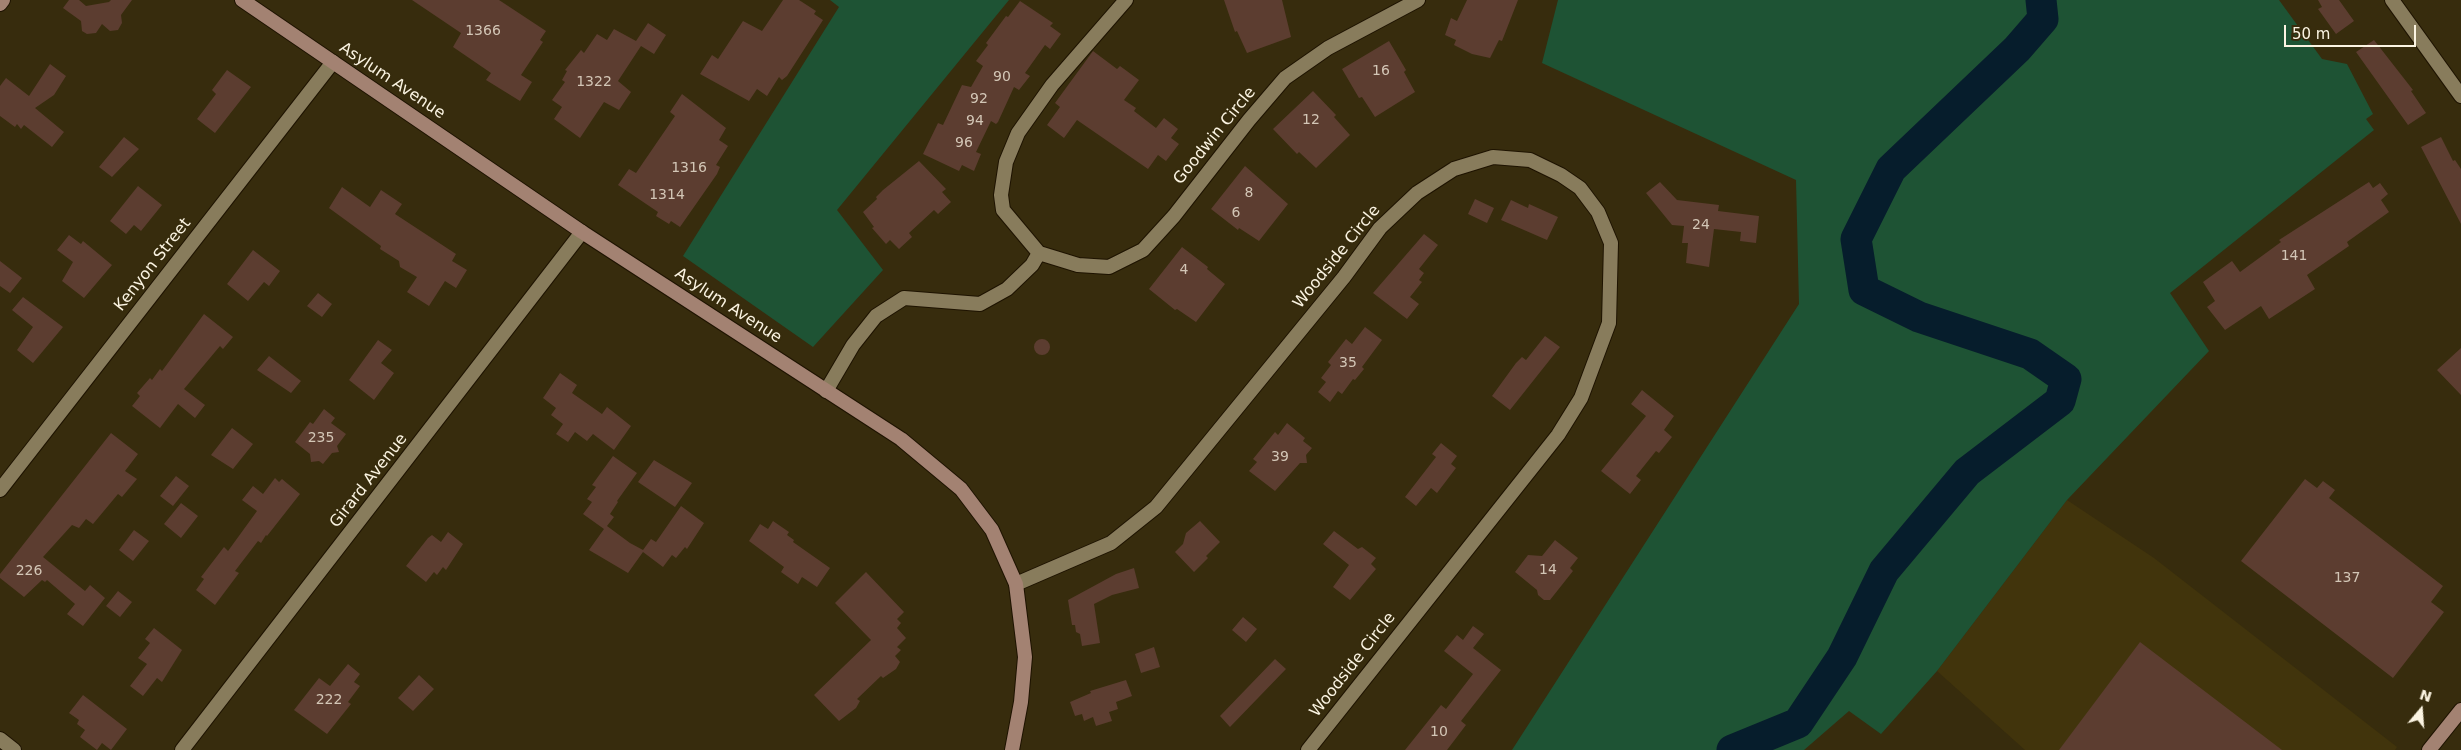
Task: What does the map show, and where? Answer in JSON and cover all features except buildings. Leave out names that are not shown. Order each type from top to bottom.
[{"type":"main road","points":[[0,4],[3,0]]},
{"type":"main road","name":"Asylum Avenue","points":[[242,0],[582,232],[901,439],[961,489],[992,530],[1016,584],[1025,657],[1021,702],[1012,750]]},
{"type":"main road","points":[[2430,750],[2461,710]]},
{"type":"street","points":[[826,391],[853,345],[876,316],[904,298],[980,304],[1007,289],[1032,265],[1039,252],[1003,210],[1001,194],[1006,162],[1018,133],[1052,85],[1126,0]]},
{"type":"street","name":"Goodwin Circle","points":[[1039,252],[1078,265],[1109,267],[1143,250],[1174,216],[1249,120],[1285,78],[1328,48],[1418,0]]},
{"type":"street","points":[[2392,0],[2461,96]]},
{"type":"street","name":"Kenyon Street","points":[[0,490],[333,62]]},
{"type":"street","name":"Woodside Circle","points":[[1016,584],[1111,543],[1156,506],[1338,284],[1380,228],[1416,193],[1454,169],[1493,157],[1530,160],[1562,175],[1580,188],[1598,212],[1611,243],[1609,323],[1581,398],[1558,434],[1308,750]]},
{"type":"street","name":"Girard Avenue","points":[[182,750],[582,232]]},
{"type":"street","points":[[0,739],[14,750]]},
{"type":"shaded area","points":[[2067,500],[2154,558],[2397,747],[2395,750],[2025,750],[1937,671]]},
{"type":"green space","points":[[830,0],[1009,0],[837,210],[883,270],[813,347],[683,256],[839,7]]},
{"type":"green space","points":[[1558,0],[2279,0],[2322,59],[2347,64],[2373,114],[2366,119],[2374,130],[2170,293],[2209,351],[2067,500],[1937,671],[1881,734],[1849,711],[1804,750],[1512,750],[1799,304],[1796,180],[1542,63]]},
{"type":"waterway","points":[[1732,750],[1798,723],[1842,657],[1884,571],[1967,472],[2060,401],[2066,379],[2030,354],[1919,317],[1864,290],[1856,239],[1891,169],[2017,49],[2043,19],[2041,0]]}]
